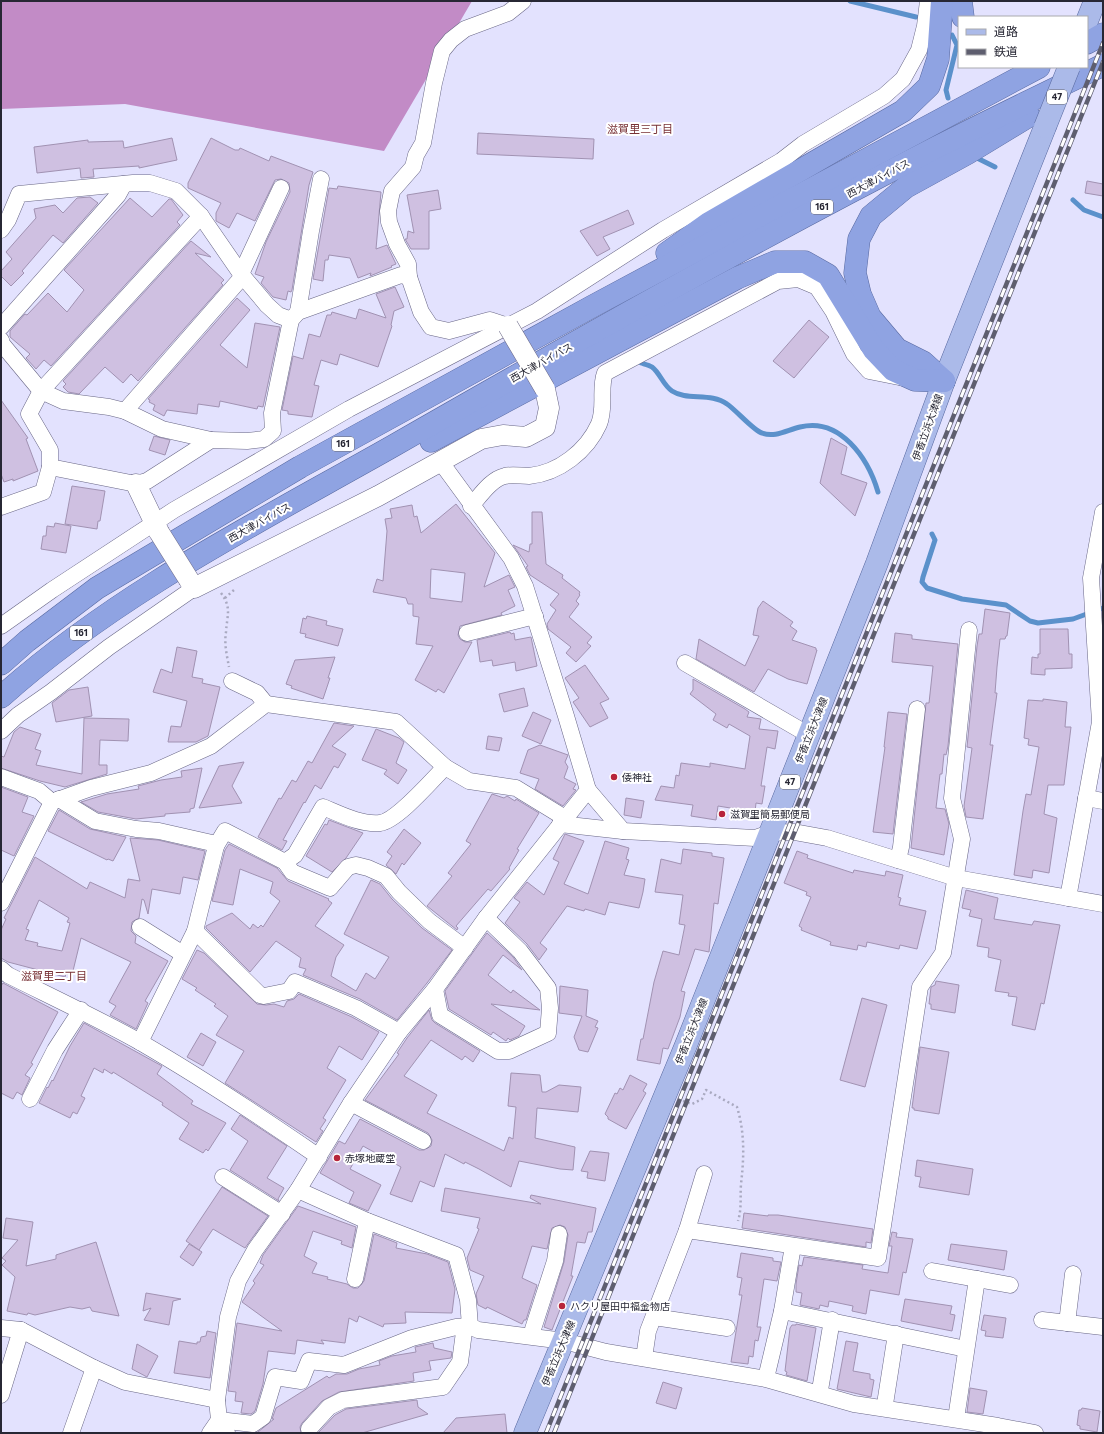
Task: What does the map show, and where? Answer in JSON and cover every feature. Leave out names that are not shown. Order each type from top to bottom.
[{"type":"highway","points":[[593,306],[709,223],[904,111],[929,86],[938,59],[942,1]]},
{"type":"highway","points":[[961,1],[962,16]]},
{"type":"highway","points":[[1088,30],[1103,25]]},
{"type":"highway","points":[[1088,42],[1103,34]]},
{"type":"highway","name":"西大津バイパス","points":[[1,697],[86,629],[160,580],[516,375],[748,246],[936,147],[1103,65]]},
{"type":"highway","name":"161","points":[[1,664],[27,641],[97,588],[300,467],[593,306],[1037,68]]},
{"type":"highway","points":[[944,381],[923,362],[897,349],[870,317],[860,294],[855,273],[859,239],[871,216],[906,187],[968,153],[1103,73]]},
{"type":"highway","points":[[310,494],[377,472],[454,429],[737,278],[775,262],[805,262],[828,274],[874,350],[893,370],[915,380],[944,381]]},
{"type":"main road","name":"伊香立浜大津線","points":[[525,1433],[666,1094],[770,833],[877,563],[944,381],[1069,68]]},
{"type":"street","points":[[1,731],[18,715],[51,692],[192,584],[378,496],[481,439],[503,435],[526,437],[544,427],[549,408],[545,390],[508,326],[490,320],[449,331],[431,327],[421,312],[409,277],[408,264],[397,244],[389,222],[388,211],[392,191],[413,167],[416,155],[423,143],[434,83],[442,51],[451,40],[465,29],[508,13],[523,1]]},
{"type":"street","points":[[1,626],[52,590],[309,432],[508,326],[571,290],[657,234],[768,168],[802,144],[884,96],[903,78],[919,50],[925,26],[928,1]]},
{"type":"street","points":[[273,431],[272,413],[295,316],[321,179]]},
{"type":"street","points":[[1,230],[8,220],[19,194],[150,183],[176,191],[201,216],[242,275],[267,305],[278,315],[295,316],[401,275],[409,277]]},
{"type":"street","points":[[1,327],[118,195],[124,184]]},
{"type":"street","points":[[125,411],[242,275],[281,188]]},
{"type":"street","points":[[1,507],[43,492],[50,467],[50,450],[29,414],[41,391],[201,216]]},
{"type":"street","points":[[471,506],[495,481],[504,476],[540,474],[567,462],[577,455],[593,435],[603,413],[602,381],[605,373],[778,281],[798,279],[817,287],[833,311],[854,354],[869,371],[894,378],[915,380]]},
{"type":"street","points":[[1,343],[41,391],[64,401],[109,407],[125,411],[162,429],[211,440],[247,441],[264,438],[273,431],[309,432]]},
{"type":"street","points":[[50,467],[136,484],[147,481],[211,440]]},
{"type":"street","points":[[440,462],[471,506],[511,558],[525,586],[588,790],[623,831]]},
{"type":"street","points":[[136,484],[156,527],[192,584]]},
{"type":"street","points":[[1068,898],[1100,722],[1090,578],[1103,512]]},
{"type":"street","points":[[467,633],[535,616]]},
{"type":"street","points":[[687,1230],[878,1258],[920,988],[943,953],[962,839],[952,798],[969,630]]},
{"type":"street","points":[[685,663],[809,735]]},
{"type":"street","points":[[232,681],[257,693],[266,704],[396,722],[445,767],[469,781],[516,788],[563,821],[623,831],[755,838],[770,833],[786,831],[827,838],[956,878],[1103,904]]},
{"type":"street","points":[[1,903],[55,800],[91,788],[151,773],[211,746],[266,704]]},
{"type":"street","points":[[898,860],[902,847],[917,709]]},
{"type":"street","points":[[285,862],[294,855],[323,807],[358,820],[374,823],[386,821],[392,818],[445,767]]},
{"type":"street","points":[[1,778],[39,792],[96,820],[136,829],[166,832],[204,841],[216,846]]},
{"type":"street","points":[[588,790],[486,918],[435,989],[399,1032],[351,1103],[319,1157],[282,1214],[256,1250],[238,1281],[228,1317],[217,1400],[219,1429],[253,1424],[263,1417],[275,1377],[301,1381],[309,1361],[344,1365],[412,1338],[456,1327],[470,1326],[492,1332],[564,1340],[606,1352],[766,1379],[854,1404],[1035,1433]]},
{"type":"street","points":[[1086,798],[1103,801]]},
{"type":"street","points":[[140,1042],[195,931],[216,846],[225,831],[285,862],[292,872],[330,888],[348,867],[356,865],[368,868],[386,876],[399,892],[430,921],[465,948]]},
{"type":"street","points":[[435,989],[440,1015],[498,1051],[509,1051],[548,1033],[550,1008],[548,988],[520,950],[486,918]]},
{"type":"street","points":[[140,927],[183,954]]},
{"type":"street","points":[[195,931],[260,995],[264,996],[289,991],[295,982],[356,1008],[399,1032]]},
{"type":"street","points":[[1,969],[8,976],[81,1010],[140,1042],[258,1115],[319,1157]]},
{"type":"street","points":[[30,1099],[55,1050],[81,1010]]},
{"type":"street","points":[[351,1103],[423,1141]]},
{"type":"street","points":[[644,1358],[648,1331],[687,1230],[704,1174]]},
{"type":"street","points":[[223,1177],[282,1214]]},
{"type":"street","points":[[298,1190],[367,1221],[456,1255],[468,1300],[470,1326],[464,1332],[460,1362],[443,1387],[343,1400],[329,1407],[309,1429]]},
{"type":"street","points":[[355,1279],[367,1221]]},
{"type":"street","points":[[533,1336],[533,1329],[554,1261],[559,1234]]},
{"type":"street","points":[[767,1374],[782,1311],[793,1246]]},
{"type":"street","points":[[932,1271],[1010,1285]]},
{"type":"street","points":[[1067,1323],[1073,1274]]},
{"type":"street","points":[[957,1412],[977,1279]]},
{"type":"street","points":[[782,1311],[832,1320],[966,1349]]},
{"type":"street","points":[[654,1317],[727,1328]]},
{"type":"street","points":[[820,1390],[832,1320]]},
{"type":"street","points":[[1042,1320],[1103,1327]]},
{"type":"street","points":[[1,1328],[21,1330],[94,1368],[125,1382],[217,1400]]},
{"type":"street","points":[[1,1395],[21,1330]]},
{"type":"street","points":[[885,1404],[896,1334]]},
{"type":"street","points":[[71,1433],[94,1368]]},
{"type":"path","points":[[214,596],[221,592],[225,598],[230,613],[226,632],[226,648],[232,681]]},
{"type":"path","points":[[666,1094],[692,1104],[702,1099],[706,1090],[737,1107],[742,1128],[743,1175],[742,1209],[734,1237]]},
{"type":"shaded area","points":[[1,1],[472,1],[384,151],[125,104],[1,109]]},
{"type":"building","points":[[478,133],[594,139],[593,159],[477,154]]},
{"type":"building","points":[[172,138],[177,160],[139,168],[139,166],[93,169],[94,177],[81,178],[80,168],[37,173],[34,147],[88,140],[88,142],[123,141],[124,148]]},
{"type":"building","points":[[211,138],[235,150],[239,150],[240,148],[269,161],[271,156],[313,172],[309,185],[292,290],[291,292],[288,291],[286,300],[273,297],[261,283],[264,277],[255,274],[266,242],[290,192],[289,183],[281,179],[275,180],[255,221],[237,213],[229,228],[216,221],[216,213],[221,203],[188,188],[188,183]]},
{"type":"building","points":[[1087,181],[1103,184],[1103,196],[1085,193]]},
{"type":"building","points":[[338,186],[381,192],[376,249],[387,245],[396,264],[391,266],[392,267],[370,276],[371,273],[358,278],[350,258],[329,255],[328,260],[325,260],[323,281],[313,279],[329,188],[337,189]]},
{"type":"building","points":[[438,190],[441,209],[429,211],[429,249],[411,249],[405,239],[407,239],[408,231],[414,233],[407,195]]},
{"type":"building","points":[[90,197],[98,203],[63,243],[53,235],[22,271],[24,273],[11,286],[1,276],[1,271],[12,259],[6,252],[36,218],[34,209],[55,205],[63,213],[77,198]]},
{"type":"building","points":[[130,198],[152,217],[169,199],[171,199],[183,215],[177,222],[180,225],[51,366],[44,360],[36,369],[26,358],[30,354],[10,337],[10,331],[25,314],[27,315],[48,293],[67,312],[84,290],[64,270]]},
{"type":"building","points":[[628,210],[634,224],[603,237],[610,249],[597,256],[580,231]]},
{"type":"building","points":[[191,241],[211,257],[195,253],[224,280],[221,283],[223,285],[138,381],[131,374],[123,383],[105,367],[79,394],[68,392],[63,387],[66,384],[63,381]]},
{"type":"building","points":[[395,287],[404,307],[394,311],[392,326],[378,367],[340,354],[337,365],[321,360],[314,385],[319,386],[312,417],[288,414],[288,411],[282,410],[293,356],[303,359],[309,334],[320,337],[327,315],[331,315],[332,312],[356,319],[359,309],[386,318],[376,294]]},
{"type":"building","points":[[237,298],[250,310],[220,345],[247,368],[255,323],[280,327],[263,407],[258,406],[257,409],[220,401],[219,407],[198,404],[197,414],[167,410],[164,416],[153,410],[155,405],[149,402],[150,400],[148,399]]},
{"type":"building","points":[[809,320],[829,337],[794,378],[773,361]]},
{"type":"building","points":[[1,400],[28,438],[26,439],[38,471],[13,481],[13,479],[4,482],[1,474]]},
{"type":"building","points":[[154,436],[170,440],[165,455],[149,450]]},
{"type":"building","points":[[831,438],[847,447],[841,474],[867,483],[855,516],[820,483]]},
{"type":"building","points":[[72,486],[105,491],[100,521],[98,521],[97,529],[65,524]]},
{"type":"building","points":[[456,504],[495,553],[484,587],[509,575],[515,587],[508,590],[515,606],[501,613],[502,615],[460,626],[458,635],[460,639],[465,642],[472,642],[444,693],[438,689],[436,692],[415,680],[433,646],[416,644],[419,617],[413,616],[413,604],[408,604],[406,598],[373,592],[377,579],[383,581],[387,531],[385,519],[392,518],[390,509],[412,505],[414,517],[417,516],[421,533]],"holes":[[[431,569],[465,573],[462,602],[430,598]]]},
{"type":"building","points":[[532,512],[542,512],[546,564],[563,575],[562,578],[580,592],[580,595],[576,601],[579,604],[569,617],[592,637],[587,643],[591,646],[576,662],[566,653],[571,647],[548,629],[547,624],[556,610],[550,605],[559,594],[530,575],[526,567],[528,566],[513,545],[529,552],[530,544],[532,544]]},
{"type":"building","points":[[55,523],[71,526],[66,553],[41,549],[43,536],[46,536],[47,526],[54,527]]},
{"type":"building","points":[[763,601],[793,622],[790,626],[797,631],[792,640],[816,648],[817,650],[807,684],[788,679],[768,669],[754,692],[696,659],[699,639],[745,666],[759,636],[753,635],[758,608]]},
{"type":"building","points":[[985,609],[1010,613],[1007,636],[1005,639],[1000,639],[995,693],[997,693],[990,745],[993,745],[983,819],[966,817],[964,806],[972,748],[967,747],[977,646],[979,634],[982,634]]},
{"type":"building","points":[[307,616],[327,621],[326,625],[343,629],[338,646],[305,637],[306,634],[300,633],[303,618],[306,619]]},
{"type":"building","points":[[1040,629],[1068,629],[1069,654],[1072,654],[1072,668],[1045,669],[1045,675],[1031,674],[1032,657],[1038,658],[1038,654],[1040,654]]},
{"type":"building","points":[[510,632],[511,634],[514,633],[515,640],[531,637],[537,666],[516,671],[515,662],[493,666],[492,660],[480,662],[477,640]]},
{"type":"building","points":[[895,633],[912,635],[912,639],[958,644],[948,746],[946,755],[944,754],[942,774],[940,774],[936,808],[945,809],[949,824],[944,855],[911,848],[926,703],[929,703],[933,666],[892,662]]},
{"type":"building","points":[[177,647],[197,651],[192,677],[203,679],[202,683],[220,687],[208,736],[196,742],[168,742],[171,726],[181,727],[187,701],[153,692],[161,669],[172,673]]},
{"type":"building","points":[[335,657],[323,699],[291,688],[292,686],[286,684],[295,660]]},
{"type":"building","points":[[585,665],[609,699],[600,703],[608,718],[590,727],[573,702],[579,698],[565,678]]},
{"type":"building","points":[[693,679],[745,709],[749,712],[747,717],[761,719],[759,729],[778,731],[775,749],[767,747],[761,786],[765,786],[762,804],[756,803],[755,812],[718,806],[716,820],[691,816],[693,805],[655,800],[661,786],[674,788],[676,775],[679,776],[681,763],[710,767],[710,763],[745,769],[750,736],[729,724],[727,728],[713,720],[716,714],[690,694],[693,690]]},
{"type":"building","points":[[88,687],[92,716],[56,722],[52,703],[69,690]]},
{"type":"building","points":[[524,688],[528,706],[504,712],[499,694]]},
{"type":"building","points":[[1043,699],[1067,702],[1065,727],[1071,727],[1064,785],[1048,785],[1044,814],[1057,818],[1049,873],[1033,870],[1032,878],[1014,875],[1026,794],[1031,795],[1039,747],[1028,745],[1029,739],[1024,738],[1028,700],[1043,701]]},
{"type":"building","points":[[533,712],[551,720],[541,744],[522,736]]},
{"type":"building","points":[[888,712],[907,714],[893,834],[873,832],[885,747]]},
{"type":"building","points":[[84,718],[129,719],[128,741],[100,740],[99,765],[107,765],[107,774],[65,787],[40,781],[1,768],[1,756],[4,757],[14,732],[20,727],[41,734],[35,749],[41,751],[36,765],[82,774]]},
{"type":"building","points":[[334,723],[354,726],[332,746],[346,754],[338,768],[334,766],[321,789],[315,785],[283,840],[287,841],[282,850],[258,837],[279,798],[281,799],[292,780],[296,782],[308,761],[312,763]]},
{"type":"building","points":[[376,729],[399,738],[404,742],[396,763],[407,770],[398,784],[384,774],[387,770],[362,760]]},
{"type":"building","points":[[488,736],[502,738],[499,751],[486,749]]},
{"type":"building","points":[[540,745],[568,755],[565,762],[568,767],[564,778],[576,784],[573,789],[576,790],[563,806],[535,789],[539,779],[520,773],[528,750]]},
{"type":"building","points":[[244,762],[232,786],[242,803],[199,808],[219,766]]},
{"type":"building","points":[[202,768],[194,808],[190,809],[190,812],[165,814],[165,816],[136,819],[98,812],[81,802],[107,794],[139,789],[138,786],[161,780],[182,777],[181,771]]},
{"type":"building","points":[[1,787],[28,797],[22,812],[34,816],[14,856],[1,850]]},
{"type":"building","points":[[492,794],[504,798],[507,796],[515,801],[516,799],[539,813],[517,849],[519,850],[509,868],[510,869],[491,891],[488,889],[456,926],[458,928],[457,930],[427,906],[452,876],[448,873],[471,844],[466,841]]},
{"type":"building","points":[[626,798],[644,801],[641,818],[624,815]]},
{"type":"building","points":[[59,810],[90,829],[126,837],[113,861],[107,860],[48,831]]},
{"type":"building","points":[[329,820],[363,833],[346,858],[332,872],[306,856],[325,824],[327,825]]},
{"type":"building","points":[[404,829],[421,843],[404,865],[402,863],[396,874],[386,865],[392,856],[387,852]]},
{"type":"building","points":[[565,834],[584,841],[564,884],[588,894],[605,841],[629,848],[626,859],[629,860],[624,875],[645,879],[643,892],[639,908],[609,902],[605,915],[585,909],[584,911],[567,906],[540,943],[547,949],[539,960],[527,944],[505,923],[520,902],[514,898],[527,882],[544,895],[559,862],[553,859]]},
{"type":"building","points":[[130,838],[158,840],[205,851],[198,880],[183,877],[180,894],[152,889],[148,914],[144,900],[142,899],[139,918],[132,922],[131,931],[136,936],[135,943],[168,961],[145,1001],[148,1003],[136,1029],[110,1015],[116,1006],[109,1002],[131,962],[81,938],[72,975],[66,974],[65,977],[8,962],[1,958],[1,930],[6,919],[4,918],[35,857],[87,889],[90,882],[125,898],[128,879],[140,881]],"holes":[[[39,900],[69,918],[67,922],[70,923],[62,951],[37,946],[38,943],[25,940],[29,930],[26,929]]]},
{"type":"building","points":[[229,844],[277,868],[288,881],[329,899],[328,900],[332,903],[315,926],[344,945],[336,957],[331,976],[356,991],[366,973],[375,979],[389,957],[344,934],[371,880],[380,884],[392,899],[422,928],[452,950],[397,1020],[360,999],[303,975],[306,969],[299,967],[301,958],[276,941],[250,972],[206,928],[206,926],[232,913],[250,929],[253,924],[258,928],[261,925],[263,927],[280,901],[270,893],[273,882],[240,869],[233,905],[212,901],[225,850]]},
{"type":"building","points":[[683,849],[712,853],[712,856],[724,858],[718,904],[714,903],[709,952],[695,949],[681,991],[685,992],[680,1017],[668,1049],[663,1048],[660,1064],[637,1060],[641,1039],[643,1039],[654,982],[663,951],[679,955],[685,925],[679,924],[683,895],[655,892],[661,859],[681,864]]},
{"type":"building","points":[[797,851],[808,855],[807,858],[853,873],[854,870],[885,876],[886,871],[903,875],[898,897],[901,898],[899,905],[926,911],[917,949],[900,945],[899,949],[867,942],[866,947],[858,945],[857,950],[830,945],[831,942],[801,930],[802,928],[799,926],[811,897],[806,895],[807,892],[784,883]]},
{"type":"building","points":[[966,890],[998,898],[994,919],[1032,925],[1034,921],[1060,925],[1044,1004],[1041,1003],[1035,1030],[1012,1025],[1017,997],[1008,996],[1009,993],[995,991],[1001,960],[988,957],[989,948],[977,946],[982,919],[969,916],[971,910],[962,908]]},
{"type":"building","points":[[487,933],[513,957],[522,970],[503,955],[488,975],[511,993],[513,990],[540,1010],[491,1004],[525,1026],[519,1036],[510,1040],[508,1038],[506,1041],[493,1032],[491,1035],[449,1009],[445,991]]},
{"type":"building","points":[[197,950],[204,953],[257,1004],[274,1004],[284,1007],[287,1001],[294,999],[299,994],[352,1017],[379,1032],[362,1060],[339,1046],[327,1068],[346,1080],[323,1118],[326,1120],[320,1129],[323,1131],[316,1142],[225,1083],[244,1051],[216,1035],[228,1016],[214,1006],[216,1004],[195,990],[197,988],[182,979]]},
{"type":"building","points":[[936,981],[959,985],[955,1013],[931,1009],[931,1004],[929,1004],[931,987],[935,985]]},
{"type":"building","points":[[3,983],[58,1012],[31,1063],[33,1064],[25,1075],[30,1078],[22,1095],[17,1092],[13,1099],[1,1093],[1,986]]},
{"type":"building","points":[[560,986],[588,990],[586,1016],[598,1021],[595,1027],[598,1028],[588,1052],[579,1050],[574,1037],[582,1016],[559,1013]]},
{"type":"building","points":[[862,998],[887,1005],[865,1087],[840,1080]]},
{"type":"building","points":[[429,1010],[432,1020],[435,1023],[480,1051],[473,1062],[465,1056],[462,1060],[431,1040],[404,1076],[437,1095],[427,1113],[504,1151],[509,1137],[513,1139],[516,1107],[508,1106],[511,1073],[540,1075],[542,1092],[546,1092],[559,1085],[581,1087],[578,1112],[537,1108],[535,1138],[575,1147],[573,1170],[519,1161],[511,1187],[465,1162],[464,1164],[445,1154],[434,1187],[420,1181],[412,1202],[390,1194],[401,1167],[363,1146],[350,1169],[381,1185],[368,1211],[349,1203],[354,1192],[320,1173],[339,1141],[345,1144],[360,1119],[419,1150],[424,1150],[431,1146],[432,1140],[428,1133],[365,1100],[399,1054],[397,1053],[407,1038]]},
{"type":"building","points":[[84,1023],[162,1066],[157,1074],[193,1101],[191,1104],[226,1123],[208,1151],[206,1149],[203,1153],[179,1139],[189,1123],[162,1105],[163,1103],[113,1072],[112,1074],[104,1069],[103,1073],[94,1068],[81,1096],[85,1098],[77,1114],[73,1112],[70,1118],[39,1103],[47,1087],[48,1088],[52,1080],[53,1081],[70,1046]]},
{"type":"building","points":[[201,1033],[216,1042],[203,1066],[187,1057]]},
{"type":"building","points":[[920,1047],[949,1052],[939,1114],[914,1110],[914,1108],[912,1108]]},
{"type":"building","points":[[630,1075],[647,1084],[643,1091],[646,1093],[626,1129],[608,1119],[605,1114],[615,1093],[617,1094],[620,1088],[623,1090]]},
{"type":"building","points":[[240,1115],[287,1146],[267,1178],[284,1188],[278,1199],[279,1201],[230,1170],[248,1141],[231,1129]]},
{"type":"building","points":[[590,1151],[609,1153],[605,1181],[587,1178],[588,1172],[581,1171]]},
{"type":"building","points":[[917,1160],[973,1169],[969,1195],[919,1187],[921,1177],[915,1176]]},
{"type":"building","points":[[222,1187],[268,1216],[245,1248],[213,1229],[199,1250],[186,1241]]},
{"type":"building","points":[[445,1188],[541,1204],[530,1198],[531,1195],[596,1208],[592,1232],[588,1232],[585,1243],[577,1242],[571,1276],[573,1276],[552,1330],[544,1327],[564,1262],[568,1235],[565,1227],[560,1225],[552,1228],[547,1249],[532,1246],[522,1278],[537,1285],[526,1320],[524,1320],[522,1324],[487,1307],[486,1309],[478,1305],[476,1294],[484,1276],[470,1270],[467,1258],[479,1229],[477,1228],[480,1218],[441,1211]]},
{"type":"building","points":[[298,1206],[356,1227],[352,1248],[341,1244],[342,1241],[313,1231],[304,1256],[317,1263],[312,1273],[328,1277],[327,1279],[347,1284],[353,1288],[358,1288],[364,1281],[374,1234],[397,1243],[396,1248],[427,1254],[448,1262],[455,1289],[452,1313],[405,1312],[406,1323],[384,1324],[383,1327],[359,1316],[357,1322],[349,1318],[345,1343],[321,1340],[324,1344],[297,1340],[295,1354],[268,1351],[263,1384],[255,1411],[251,1414],[241,1413],[243,1402],[235,1401],[236,1392],[228,1391],[237,1323],[282,1331],[242,1302],[255,1283],[253,1281],[264,1265],[260,1263],[263,1255]]},
{"type":"building","points":[[744,1213],[768,1216],[778,1215],[873,1229],[871,1243],[866,1242],[866,1247],[742,1228]]},
{"type":"building","points":[[6,1218],[33,1222],[26,1266],[56,1259],[56,1255],[96,1242],[119,1316],[92,1311],[90,1307],[82,1309],[70,1307],[35,1315],[7,1311],[15,1277],[2,1265],[6,1261],[2,1258],[18,1240],[3,1238]]},
{"type":"building","points":[[892,1232],[897,1233],[896,1237],[913,1239],[906,1273],[903,1272],[899,1295],[870,1290],[866,1314],[852,1311],[853,1306],[829,1301],[828,1307],[820,1305],[819,1309],[800,1305],[802,1293],[796,1292],[796,1284],[799,1265],[802,1266],[804,1257],[863,1265],[862,1269],[888,1273],[892,1246],[889,1246]]},
{"type":"building","points":[[189,1244],[202,1252],[193,1266],[180,1257]]},
{"type":"building","points":[[951,1244],[1007,1251],[1004,1270],[948,1260]]},
{"type":"building","points":[[741,1253],[773,1258],[773,1261],[781,1262],[777,1281],[764,1279],[757,1327],[761,1327],[758,1341],[755,1340],[753,1357],[749,1356],[748,1364],[731,1362],[742,1295],[739,1295],[742,1278],[737,1277]]},
{"type":"building","points":[[146,1293],[181,1299],[173,1301],[169,1325],[144,1320],[151,1308],[143,1311]]},
{"type":"building","points":[[905,1299],[952,1306],[950,1314],[955,1315],[952,1331],[901,1321]]},
{"type":"building","points":[[984,1315],[1006,1318],[1003,1338],[985,1336],[986,1331],[981,1330]]},
{"type":"building","points":[[796,1324],[816,1328],[807,1381],[786,1375],[787,1372],[785,1371],[790,1328],[792,1325]]},
{"type":"building","points":[[207,1331],[216,1333],[210,1378],[174,1373],[179,1341],[197,1344],[197,1342],[200,1342],[201,1337],[206,1336]]},
{"type":"building","points":[[846,1341],[858,1343],[853,1371],[870,1374],[870,1379],[874,1380],[871,1397],[837,1389]]},
{"type":"building","points":[[433,1343],[434,1348],[452,1352],[451,1358],[429,1361],[431,1370],[413,1373],[414,1381],[339,1392],[322,1401],[302,1423],[300,1427],[301,1433],[254,1433],[258,1432],[274,1419],[272,1419],[276,1408],[327,1376],[329,1378],[336,1374],[347,1374],[359,1369],[380,1365],[379,1361],[392,1356],[416,1352],[415,1347]]},
{"type":"building","points":[[137,1344],[158,1356],[147,1377],[132,1369]]},
{"type":"building","points":[[663,1382],[682,1388],[676,1409],[656,1403]]},
{"type":"building","points":[[970,1388],[987,1391],[983,1414],[967,1412]]},
{"type":"building","points":[[417,1400],[418,1407],[428,1414],[362,1433],[318,1433],[335,1415],[346,1409]]},
{"type":"building","points":[[1082,1408],[1100,1411],[1097,1432],[1080,1429],[1080,1426],[1077,1425],[1079,1410]]},
{"type":"building","points":[[505,1414],[507,1433],[443,1433],[456,1418]]},
{"type":"waterway","points":[[850,1],[916,17]]},
{"type":"waterway","points":[[948,98],[946,90],[957,45],[952,35]]},
{"type":"waterway","points":[[979,159],[995,167]]},
{"type":"waterway","points":[[1073,200],[1084,210],[1103,217]]},
{"type":"waterway","points":[[641,363],[651,366],[666,386],[672,391],[685,396],[707,397],[721,400],[762,433],[772,435],[800,427],[814,426],[828,428],[840,434],[850,443],[867,466],[878,492]]},
{"type":"waterway","points":[[932,534],[935,540],[922,582],[927,588],[962,599],[1006,605],[1030,621],[1038,623],[1073,619],[1103,608]]},
{"type":"railway","points":[[546,1433],[1103,43]]},
{"type":"railway","points":[[554,1433],[1103,62]]},
{"type":"place","name":"倭神社","points":[[614,777]]},
{"type":"place","name":"滋賀里簡易郵便局","points":[[722,814]]},
{"type":"place","name":"赤塚地蔵堂","points":[[337,1158]]},
{"type":"place","name":"ハクリ屋田中福金物店","points":[[562,1306]]},
{"type":"district","name":"滋賀里三丁目","points":[[640,129]]},
{"type":"district","name":"滋賀里二丁目","points":[[54,976]]}]
